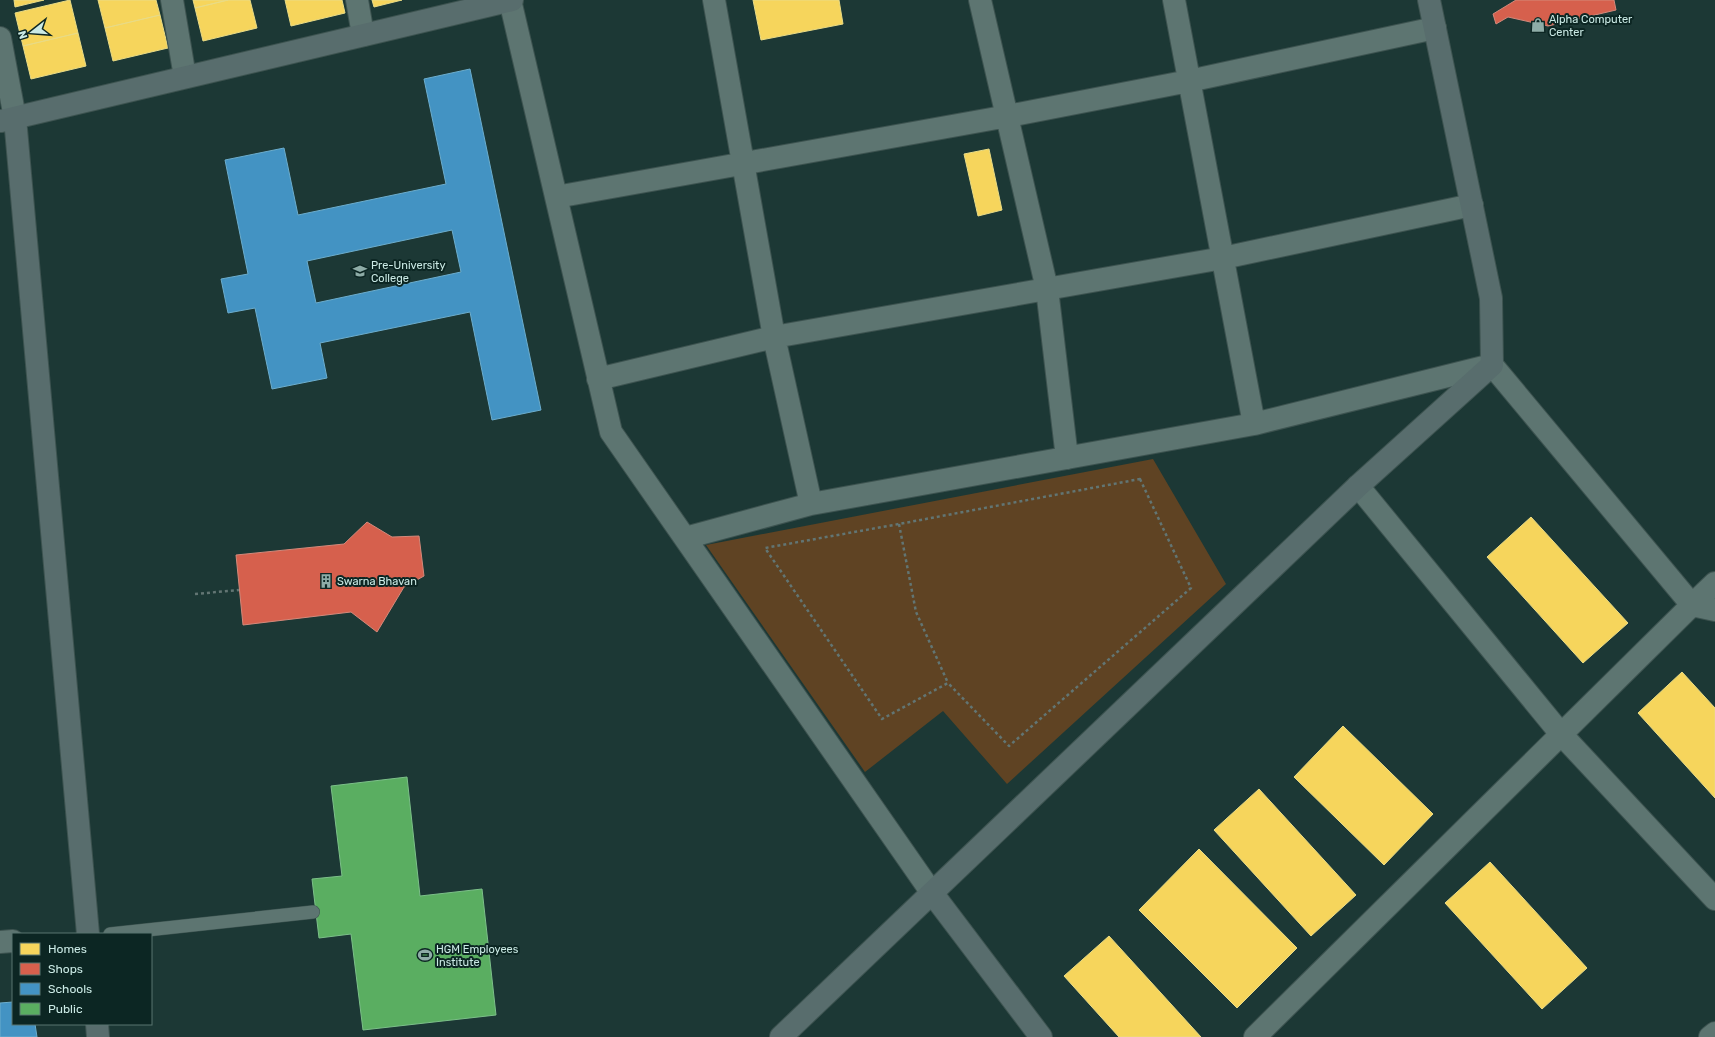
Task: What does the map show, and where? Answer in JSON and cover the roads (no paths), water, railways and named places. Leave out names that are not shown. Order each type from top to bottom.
[{"type":"street","points":[[172,0],[185,77]]},
{"type":"street","points":[[357,0],[364,35]]},
{"type":"street","points":[[7,120],[511,0],[611,432],[932,893],[1041,1037]]},
{"type":"street","points":[[714,0],[774,337],[811,504]]},
{"type":"street","points":[[980,0],[1047,289],[1067,458]]},
{"type":"street","points":[[1174,0],[1254,424]]},
{"type":"street","points":[[1429,0],[1491,298],[1492,365],[1692,605],[1715,610]]},
{"type":"street","points":[[556,197],[742,162],[863,143],[1008,116],[1190,81],[1435,28]]},
{"type":"street","points":[[0,38],[88,933]]},
{"type":"street","points":[[598,379],[774,337],[1223,258],[1472,205]]},
{"type":"street","points":[[685,538],[811,504],[1254,424],[1492,365]]},
{"type":"street","points":[[781,1037],[1358,486],[1492,365]]},
{"type":"street","points":[[1358,486],[1561,734],[1715,899]]},
{"type":"street","points":[[1255,1037],[1715,583]]},
{"type":"street","points":[[0,942],[12,941]]},
{"type":"street","points":[[97,1025],[98,1037]]},
{"type":"street","points":[[1710,1037],[1715,1033]]},
{"type":"lane","points":[[119,933],[313,912]]},
{"type":"place","name":"Alpha Computer Center","points":[[1538,25]]},
{"type":"place","name":"Pre-University College","points":[[360,271]]},
{"type":"place","name":"Swarna Bhavan","points":[[326,581]]},
{"type":"place","name":"HGM Employees Institute","points":[[425,955]]}]
